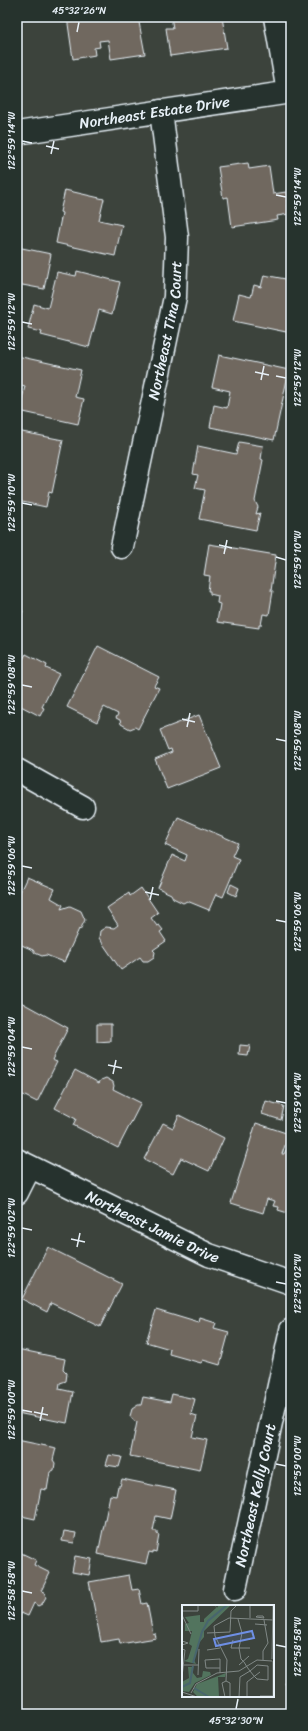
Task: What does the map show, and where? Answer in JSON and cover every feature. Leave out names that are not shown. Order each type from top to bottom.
[{"type":"street","points":[[275,17],[290,92]]},
{"type":"street","name":"Northeast Estate Drive","points":[[17,133],[290,92]]},
{"type":"street","name":"Northeast Tina Court","points":[[122,547],[175,298],[177,236],[161,111]]},
{"type":"street","points":[[17,770],[83,807]]},
{"type":"street","points":[[17,1193],[24,1163]]},
{"type":"street","name":"Northeast Jamie Drive","points":[[24,1163],[209,1255],[291,1283]]},
{"type":"street","name":"Northeast Kelly Court","points":[[235,1589],[291,1330]]},
{"type":"building","points":[[67,17],[138,17],[145,54],[111,59],[108,40],[99,41],[100,47],[94,48],[95,55],[73,59]]},
{"type":"building","points":[[171,17],[222,17],[227,48],[170,56],[166,28],[173,28]]},
{"type":"building","points":[[248,163],[249,169],[269,166],[273,194],[286,192],[289,214],[277,216],[278,220],[232,227],[228,197],[223,198],[218,167]]},
{"type":"building","points":[[65,190],[104,199],[99,220],[122,225],[115,256],[56,243],[62,213],[60,212]]},
{"type":"building","points":[[17,247],[51,254],[44,289],[17,284]]},
{"type":"building","points":[[77,271],[120,282],[112,314],[99,310],[89,347],[41,335],[42,332],[28,329],[34,304],[48,308],[57,272],[76,276]]},
{"type":"building","points":[[264,275],[291,280],[291,333],[233,321],[239,294],[251,297],[254,285],[261,287]]},
{"type":"building","points":[[219,355],[289,370],[274,440],[210,427],[214,405],[227,408],[230,391],[212,387]]},
{"type":"building","points":[[17,356],[81,370],[75,397],[84,399],[78,424],[19,411],[25,386],[17,384]]},
{"type":"building","points":[[17,431],[63,440],[52,493],[49,492],[46,507],[17,501]]},
{"type":"building","points":[[239,442],[263,446],[261,459],[263,460],[255,501],[258,507],[256,514],[260,513],[256,530],[199,519],[205,490],[195,488],[198,475],[193,474],[198,446],[236,454]]},
{"type":"building","points":[[209,544],[276,555],[269,615],[263,614],[259,628],[217,622],[220,604],[217,603],[218,596],[210,594],[210,591],[208,591],[210,576],[204,575]]},
{"type":"building","points":[[17,608],[23,611],[18,621],[17,621]]},
{"type":"building","points":[[98,646],[159,677],[154,686],[159,688],[138,729],[135,727],[130,729],[121,724],[120,720],[116,718],[118,714],[104,707],[97,722],[67,707]]},
{"type":"building","points":[[26,654],[47,665],[46,668],[59,674],[42,707],[44,708],[40,716],[17,704],[17,656],[23,659]]},
{"type":"building","points":[[199,715],[221,768],[167,789],[155,759],[172,752],[171,749],[168,750],[160,730]]},
{"type":"building","points":[[178,817],[238,843],[232,856],[239,859],[223,897],[216,894],[209,910],[187,901],[183,903],[173,898],[171,894],[158,888],[172,855],[185,861],[187,855],[165,845]]},
{"type":"building","points":[[27,877],[55,889],[51,898],[63,905],[61,909],[70,906],[81,911],[85,920],[80,930],[79,929],[64,962],[46,955],[42,956],[17,943],[17,898]]},
{"type":"building","points":[[231,884],[239,888],[236,896],[228,892]]},
{"type":"building","points":[[141,888],[158,913],[151,918],[157,926],[159,925],[163,930],[160,932],[166,941],[153,950],[155,952],[154,957],[148,961],[143,961],[140,957],[121,970],[99,938],[100,931],[106,927],[114,928],[118,925],[107,908],[129,893],[130,896]]},
{"type":"building","points":[[17,1000],[68,1028],[52,1060],[57,1062],[37,1102],[17,1092]]},
{"type":"building","points":[[97,1024],[111,1024],[111,1041],[97,1042]]},
{"type":"building","points":[[240,1045],[250,1046],[248,1056],[239,1055]]},
{"type":"building","points":[[75,1070],[99,1083],[101,1080],[106,1078],[113,1082],[113,1089],[141,1103],[118,1148],[73,1125],[76,1119],[55,1108]]},
{"type":"building","points":[[266,1101],[284,1106],[281,1120],[262,1114]]},
{"type":"building","points":[[179,1115],[224,1138],[209,1171],[181,1158],[173,1174],[144,1159],[163,1123],[173,1128]]},
{"type":"building","points":[[256,1123],[289,1134],[282,1154],[284,1154],[286,1150],[291,1151],[291,1214],[278,1210],[279,1207],[273,1206],[275,1201],[267,1199],[263,1213],[231,1203]]},
{"type":"building","points":[[48,1247],[122,1284],[100,1327],[51,1303],[47,1312],[22,1299]]},
{"type":"building","points":[[156,1310],[199,1323],[200,1318],[216,1323],[214,1328],[229,1332],[220,1365],[203,1360],[201,1363],[169,1354],[170,1349],[146,1342]]},
{"type":"building","points":[[17,1349],[65,1359],[63,1369],[67,1373],[66,1381],[60,1383],[59,1389],[73,1392],[67,1423],[17,1413],[17,1381],[19,1381],[21,1373],[17,1372]]},
{"type":"building","points":[[172,1394],[195,1399],[191,1414],[197,1416],[192,1437],[207,1440],[200,1470],[130,1456],[137,1422],[130,1416],[132,1409],[138,1405],[141,1405],[143,1397],[170,1402]]},
{"type":"building","points":[[17,1440],[56,1448],[53,1460],[55,1463],[54,1470],[50,1472],[47,1490],[41,1489],[35,1519],[17,1515]]},
{"type":"building","points":[[109,1455],[122,1457],[119,1467],[106,1465]]},
{"type":"building","points":[[122,1479],[176,1490],[170,1519],[156,1516],[153,1531],[157,1531],[157,1534],[159,1535],[156,1552],[149,1552],[146,1564],[98,1554],[110,1495],[116,1496],[118,1486],[120,1486]]},
{"type":"building","points":[[64,1531],[76,1533],[74,1543],[62,1541]]},
{"type":"building","points":[[17,1551],[36,1560],[34,1565],[50,1573],[41,1591],[44,1592],[46,1597],[42,1604],[38,1606],[34,1603],[28,1616],[21,1613],[17,1622]]},
{"type":"building","points":[[75,1556],[92,1559],[89,1575],[72,1572]]},
{"type":"building","points":[[129,1575],[132,1590],[139,1589],[142,1604],[147,1603],[153,1634],[155,1633],[156,1638],[120,1644],[119,1639],[101,1642],[89,1582]]},
{"type":"building","points":[[291,1669],[291,1687],[285,1684]]}]
